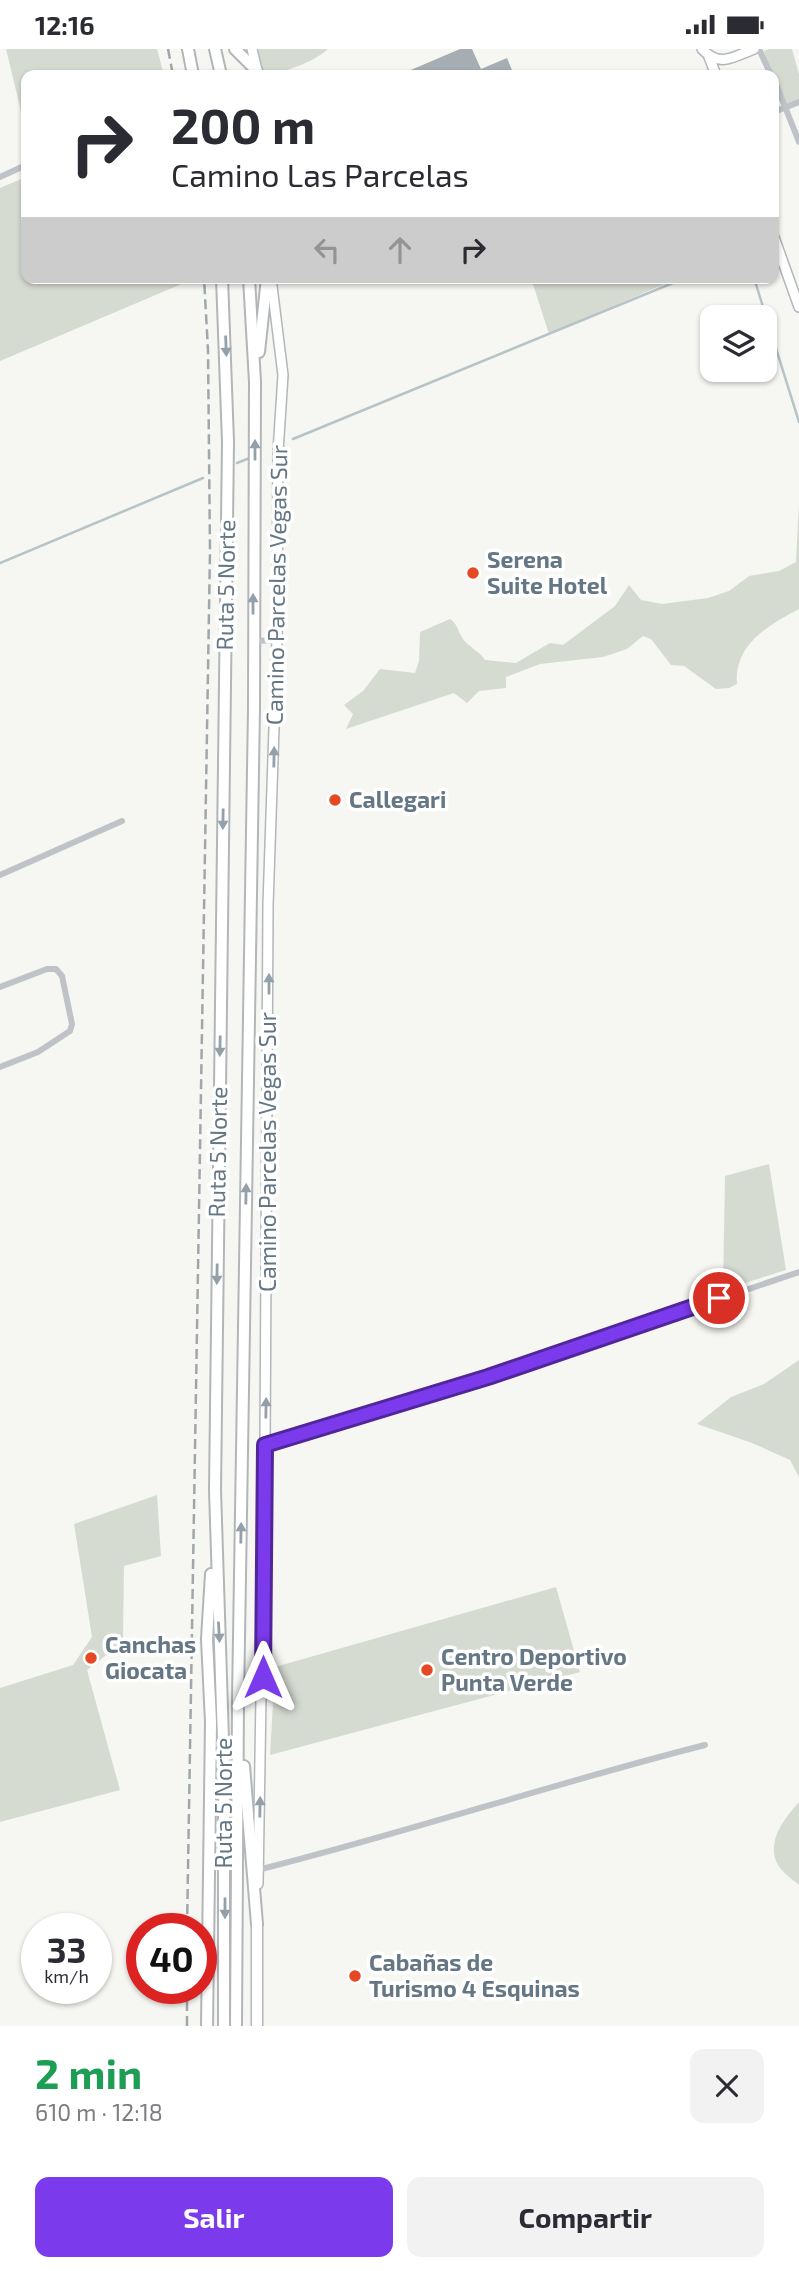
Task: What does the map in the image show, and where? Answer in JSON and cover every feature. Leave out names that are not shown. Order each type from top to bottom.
[{"type":"highway","points":[[188,49],[192,70]]},
{"type":"highway","points":[[215,49],[220,70]]},
{"type":"highway","points":[[235,49],[254,70]]},
{"type":"highway","name":"Ruta 5 Norte","points":[[222,284],[228,452],[215,1490],[225,1798],[224,2026]]},
{"type":"highway","name":"Ruta 5 Norte","points":[[236,2026],[255,382],[249,284]]},
{"type":"highway","points":[[255,382],[268,284]]},
{"type":"highway","points":[[207,2026],[211,1722],[208,1639],[215,1490]]},
{"type":"highway","points":[[238,1700],[257,1924]]},
{"type":"main road","name":"Camino Parcelas Vegas Sur","points":[[257,1924],[257,2026]]},
{"type":"street","points":[[252,49],[256,70]]},
{"type":"street","points":[[705,51],[714,60],[723,60],[757,49],[768,70]]},
{"type":"street","points":[[705,51],[714,70]]},
{"type":"street","points":[[779,92],[799,142]]},
{"type":"street","points":[[779,110],[799,102]]},
{"type":"street","points":[[0,177],[21,167]]},
{"type":"street","points":[[779,251],[799,307]]},
{"type":"street","name":"Camino Parcelas Vegas Sur","points":[[257,1924],[265,1445],[268,905],[276,640],[278,452],[283,375],[270,284]]},
{"type":"street","points":[[253,641],[276,640]]},
{"type":"street","points":[[0,875],[122,821]]},
{"type":"street","points":[[0,987],[47,969],[56,969],[62,976],[72,1024],[66,1035],[56,1042],[0,1067]]},
{"type":"street","points":[[265,1445],[488,1377],[799,1272]]},
{"type":"street","points":[[258,1870],[346,1848],[550,1785],[705,1745]]},
{"type":"shaded area","points":[[6,49],[157,49],[163,70],[21,70],[21,111]]},
{"type":"shaded area","points":[[258,49],[328,49],[314,59],[286,70],[263,70]]},
{"type":"shaded area","points":[[792,49],[799,74],[799,101],[790,105],[786,103],[779,86],[779,70],[772,70],[764,51]]},
{"type":"shaded area","points":[[21,179],[21,284],[182,284],[0,361],[0,188]]},
{"type":"shaded area","points":[[533,284],[664,284],[549,334]]},
{"type":"shaded area","points":[[799,503],[799,609],[765,629],[747,647],[741,658],[737,684],[729,688],[716,689],[684,666],[671,665],[651,639],[643,636],[627,649],[603,657],[540,664],[506,677],[506,688],[479,691],[467,703],[454,693],[346,729],[353,714],[344,705],[363,691],[380,669],[415,673],[419,661],[420,632],[450,619],[463,639],[485,660],[516,663],[550,643],[563,645],[615,606],[629,585],[641,600],[662,604],[708,598],[729,591],[749,576],[779,571],[796,562]]},
{"type":"shaded area","points":[[769,1164],[786,1270],[723,1290],[725,1176]]},
{"type":"shaded area","points":[[799,1360],[799,1477],[790,1460],[752,1443],[697,1424],[731,1397],[764,1384]]},
{"type":"shaded area","name":"Canchas Giocata","points":[[157,1495],[161,1556],[124,1566],[123,1642],[87,1670],[120,1790],[0,1822],[0,1688],[73,1665],[92,1637],[74,1524]]},
{"type":"shaded area","name":"Centro Deportivo Punta Verde","points":[[556,1587],[580,1672],[270,1755],[275,1667]]},
{"type":"shaded area","points":[[799,1802],[799,1885],[780,1868],[774,1853],[774,1844],[779,1829]]},
{"type":"building","points":[[460,49],[472,49],[481,69],[507,58],[512,70],[411,70]]},
{"type":"waterway","points":[[293,439],[670,284]]},
{"type":"waterway","points":[[756,284],[799,422]]},
{"type":"waterway","points":[[237,463],[250,458]]},
{"type":"waterway","points":[[0,563],[203,478]]},
{"type":"railway","points":[[168,49],[172,70]]},
{"type":"railway","points":[[187,1913],[210,551],[208,350],[204,284]]},
{"type":"railway","points":[[187,2004],[187,2026]]},
{"type":"place","name":"Serena Suite Hotel","points":[[473,573]]},
{"type":"place","name":"Callegari","points":[[335,800]]},
{"type":"place","name":"Canchas Giocata","points":[[91,1658]]},
{"type":"place","name":"Centro Deportivo Punta Verde","points":[[427,1670]]},
{"type":"place","name":"Cabañas de Turismo 4 Esquinas","points":[[355,1976]]},
{"type":"route","points":[[263,1677],[265,1445],[488,1377],[719,1298]]}]
